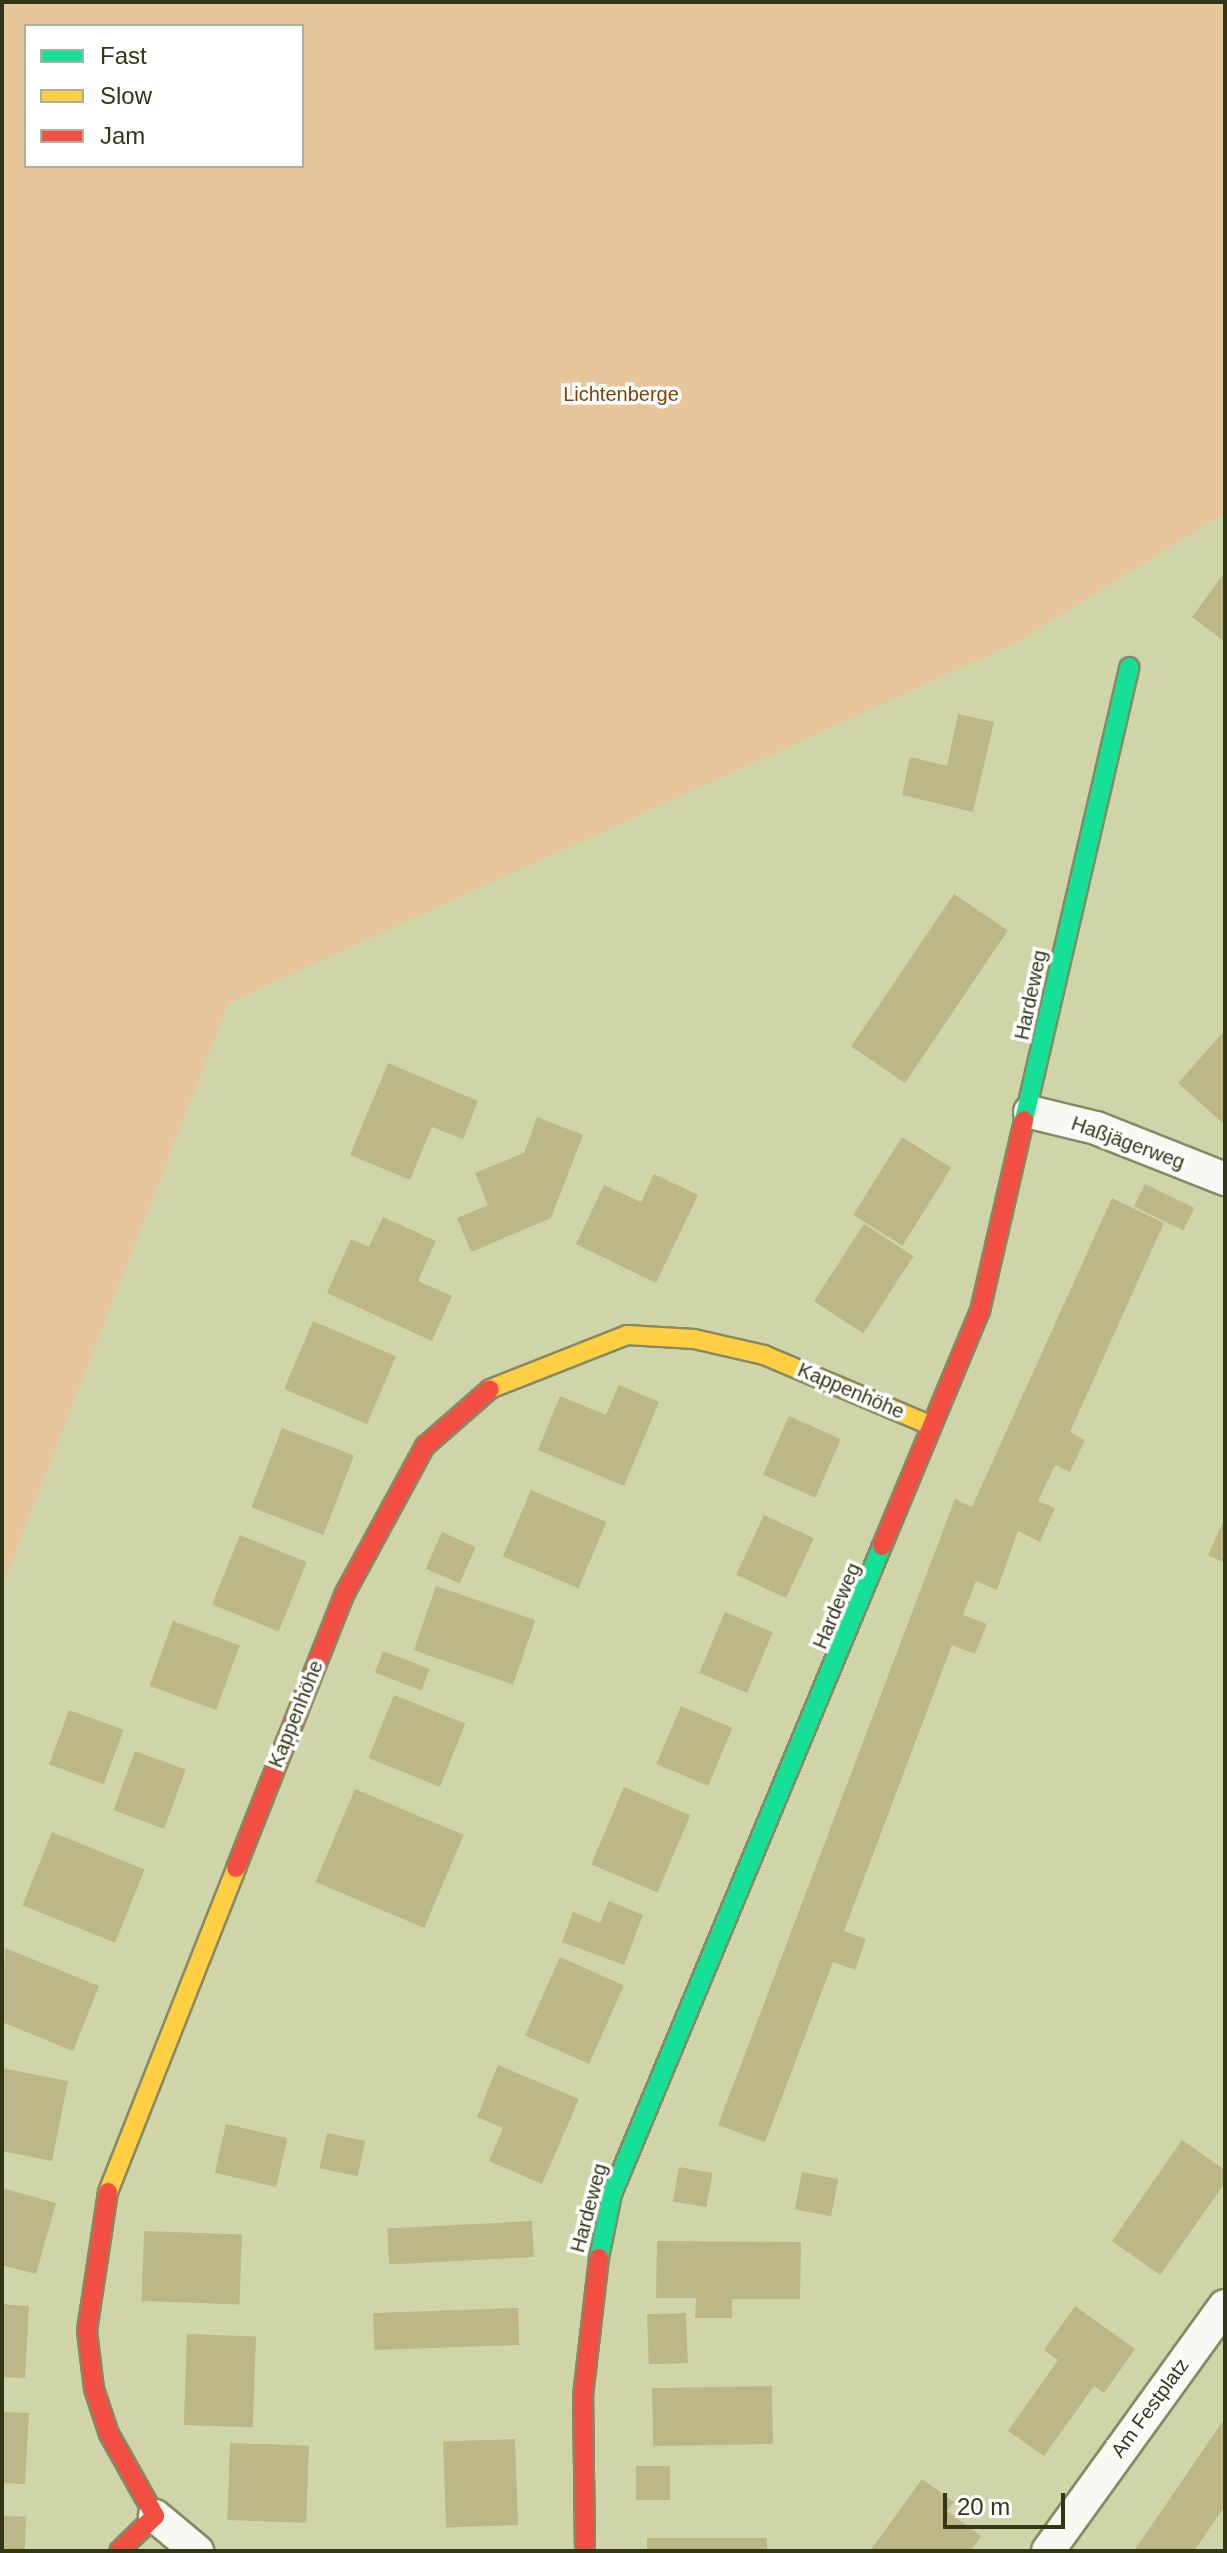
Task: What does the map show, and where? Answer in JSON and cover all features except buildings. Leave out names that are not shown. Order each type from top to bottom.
[{"type":"street","name":"Hardeweg","points":[[585,2551],[583,2396],[592,2289],[612,2194],[980,1311],[1030,1112],[1129,667]]},
{"type":"street","name":"Haßjägerweg","points":[[1030,1112],[1096,1128],[1225,1179]]},
{"type":"street","name":"Kappenhöhe","points":[[197,2551],[155,2516],[109,2434],[94,2389],[87,2331],[100,2213],[344,1595],[425,1446],[499,1381],[627,1335],[683,1337],[764,1355],[932,1426]]},
{"type":"street","name":"Am Festplatz","points":[[1048,2551],[1225,2306]]},
{"type":"street","points":[[119,2551],[155,2516]]},
{"type":"green space","name":"Lichtenberge","points":[[2,2],[1225,2],[1225,513],[1016,643],[229,1003],[2,1587]]},
{"type":"traffic: fast","points":[[1024,1120],[1129,667]]},
{"type":"traffic: fast","points":[[599,2258],[612,2194],[882,1546]]},
{"type":"traffic: slow","points":[[490,1389],[627,1335],[694,1339],[764,1355],[932,1426]]},
{"type":"traffic: slow","points":[[108,2192],[236,1868]]},
{"type":"traffic: jam","points":[[882,1546],[980,1311],[1024,1120]]},
{"type":"traffic: jam","points":[[236,1868],[344,1595],[425,1446],[490,1389]]},
{"type":"traffic: jam","points":[[108,2192],[87,2331],[94,2389],[109,2434],[155,2516],[119,2551]]},
{"type":"traffic: jam","points":[[585,2551],[583,2396],[599,2258]]}]
